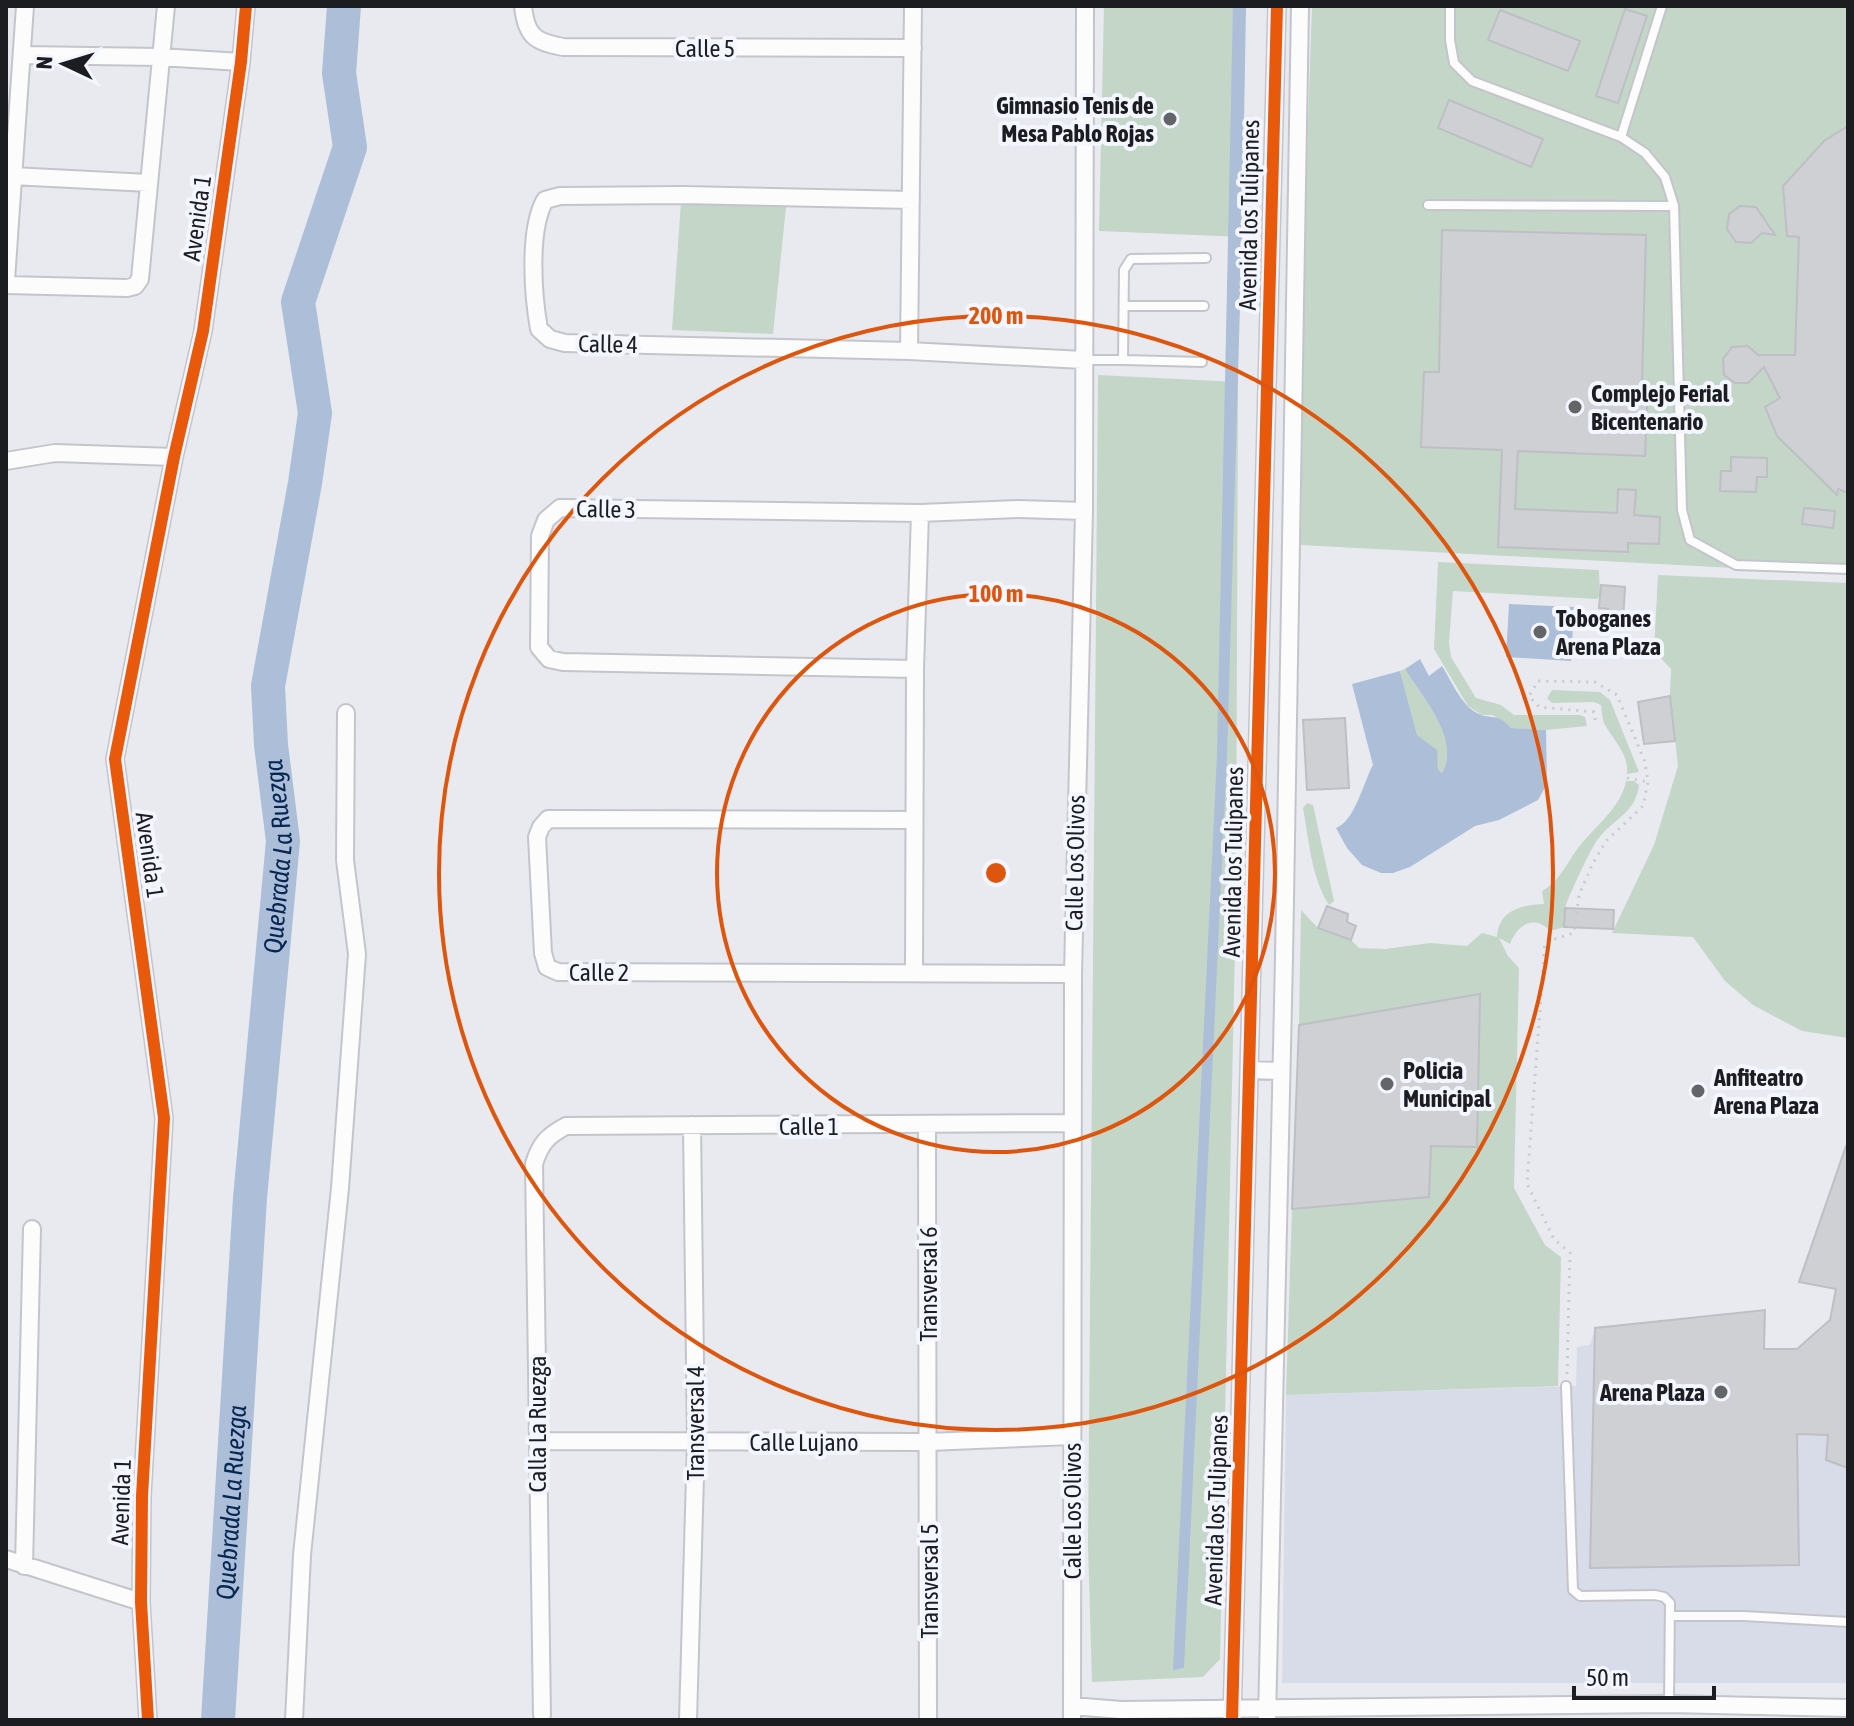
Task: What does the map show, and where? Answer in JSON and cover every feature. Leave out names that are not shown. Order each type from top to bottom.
[{"type":"street","points":[[25,6],[6,282],[127,288],[135,286],[140,279],[166,6]]},
{"type":"street","name":"Avenida 1","points":[[148,1720],[141,1602],[142,1496],[164,1118],[115,759],[174,457],[203,331],[246,6]]},
{"type":"street","name":"Calle 5","points":[[523,6],[525,25],[541,43],[563,47],[913,48]]},
{"type":"street","points":[[909,351],[913,6]]},
{"type":"street","name":"Calle Los Olivos","points":[[1072,1713],[1073,974],[1084,511],[1085,6]]},
{"type":"street","name":"Avenida los Tulipanes","points":[[1232,1714],[1277,6]]},
{"type":"street","name":"Avenida los Tulipanes","points":[[1267,1714],[1300,6]]},
{"type":"street","points":[[22,55],[160,57],[241,62]]},
{"type":"street","points":[[12,176],[149,183]]},
{"type":"street","name":"Calle 4","points":[[911,200],[684,195],[560,196],[545,200],[534,232],[539,329],[550,339],[565,343],[909,351],[1083,360]]},
{"type":"street","points":[[6,461],[55,453],[174,457]]},
{"type":"street","name":"Calle 3","points":[[915,669],[563,662],[549,659],[539,647],[540,536],[546,520],[560,508],[920,513],[1018,509],[1084,511]]},
{"type":"street","points":[[914,973],[913,820],[920,513]]},
{"type":"street","points":[[294,1720],[302,1555],[340,1188],[357,954],[345,860],[346,713]]},
{"type":"street","name":"Calle 2","points":[[913,820],[548,819],[537,837],[543,953],[547,967],[558,972],[1073,974]]},
{"type":"street","points":[[1250,1070],[1281,1071]]},
{"type":"street","name":"Calle 1","points":[[548,1135],[566,1126],[1073,1123]]},
{"type":"street","name":"Transversal 4","points":[[688,1720],[696,1442],[692,1125]]},
{"type":"street","name":"Transversal 6","points":[[927,1126],[929,1442]]},
{"type":"street","name":"Calla La Ruezga","points":[[542,1715],[534,1164],[539,1148],[548,1135]]},
{"type":"street","points":[[24,1566],[32,1229]]},
{"type":"street","name":"Calle Lujano","points":[[537,1441],[929,1442],[1072,1436]]},
{"type":"street","name":"Transversal 5","points":[[928,1720],[929,1442]]},
{"type":"street","points":[[6,1559],[141,1602]]},
{"type":"street","points":[[1072,1713],[1121,1710],[1267,1714],[1669,1704],[1848,1708]]},
{"type":"lane","points":[[1450,6],[1454,63],[1472,81],[1621,137],[1645,153],[1665,177],[1674,206],[1682,510],[1690,540],[1736,565],[1848,569]]},
{"type":"lane","points":[[1621,137],[1662,6]]},
{"type":"lane","points":[[1428,205],[1674,206]]},
{"type":"lane","points":[[1123,360],[1124,270],[1131,259],[1206,258]]},
{"type":"lane","points":[[1124,306],[1204,306]]},
{"type":"lane","points":[[1083,360],[1202,362]]},
{"type":"lane","points":[[1566,1386],[1573,1590],[1580,1596],[1664,1597],[1670,1603],[1669,1704]]},
{"type":"lane","points":[[1672,1616],[1743,1616],[1848,1622]]},
{"type":"path","points":[[1566,1386],[1570,1253],[1554,1239],[1527,1184],[1545,942],[1574,933],[1579,895],[1593,863],[1606,841],[1643,806],[1648,782],[1645,762],[1617,695],[1595,682],[1538,681],[1529,696],[1539,707],[1594,712],[1596,724]]},
{"type":"path","points":[[1627,778],[1648,782]]},
{"type":"shaded area","points":[[1848,1139],[1848,1683],[1282,1683],[1286,1395],[1576,1386],[1577,1347],[1590,1345],[1595,1328],[1765,1310],[1765,1348],[1797,1349],[1830,1320],[1835,1289],[1799,1282]]},
{"type":"green space","name":"Gimnasio Tenis de Mesa Pablo Rojas","points":[[1104,6],[1234,6],[1242,237],[1099,231]]},
{"type":"green space","name":"Complejo Ferial Bicentenario","points":[[1312,6],[1848,6],[1848,574],[1301,545],[1303,269]]},
{"type":"green space","points":[[681,202],[786,207],[773,334],[672,330]]},
{"type":"green space","points":[[1098,375],[1238,382],[1236,897],[1220,1659],[1203,1677],[1092,1682],[1088,1545]]},
{"type":"green space","points":[[1438,562],[1599,570],[1600,595],[1597,599],[1453,591],[1449,642],[1451,657],[1476,698],[1501,705],[1514,715],[1580,715],[1585,717],[1587,726],[1546,730],[1511,728],[1493,715],[1482,715],[1468,706],[1434,649]]},
{"type":"green space","points":[[1658,575],[1848,583],[1848,1038],[1802,1031],[1753,1005],[1725,981],[1693,937],[1612,933],[1654,845],[1678,766],[1670,693],[1671,669],[1654,651]]},
{"type":"green space","points":[[1405,669],[1443,733],[1447,760],[1442,773],[1438,771],[1433,749],[1417,735],[1400,671]]},
{"type":"green space","points":[[1552,690],[1600,692],[1610,700],[1639,772],[1627,774],[1626,760],[1605,725],[1601,705],[1594,702],[1552,703],[1547,698]]},
{"type":"green space","points":[[1626,781],[1639,785],[1637,795],[1629,809],[1604,832],[1590,852],[1567,902],[1564,927],[1550,931],[1538,923],[1532,923],[1522,927],[1510,944],[1499,938],[1508,956],[1519,968],[1514,1188],[1545,1245],[1561,1257],[1558,1386],[1286,1395],[1292,1209],[1428,1197],[1431,1146],[1480,995],[1299,1025],[1301,910],[1318,928],[1351,940],[1359,948],[1385,949],[1430,943],[1467,946],[1482,933],[1497,937],[1507,915],[1527,906],[1544,904],[1542,891],[1558,877],[1578,848],[1613,809]]},
{"type":"green space","points":[[1307,803],[1313,805],[1334,901],[1329,905],[1318,883],[1312,858],[1303,808]]},
{"type":"water","points":[[1233,6],[1246,6],[1227,756],[1184,1668],[1173,1670],[1217,755]]},
{"type":"water","name":"Toboganes Arena Plaza","points":[[1509,604],[1574,607],[1571,661],[1506,657]]},
{"type":"water","points":[[1420,659],[1429,676],[1442,666],[1461,698],[1477,713],[1497,718],[1511,728],[1546,730],[1547,784],[1538,800],[1499,820],[1475,826],[1410,867],[1393,873],[1381,873],[1362,865],[1347,848],[1336,828],[1353,810],[1373,765],[1352,684],[1400,671],[1417,735],[1437,750],[1438,770],[1442,773],[1447,760],[1443,733],[1405,669]]},
{"type":"building","points":[[1625,9],[1647,16],[1618,103],[1596,96]]},
{"type":"building","points":[[1500,10],[1580,41],[1568,71],[1488,40]]},
{"type":"building","points":[[1449,100],[1543,139],[1531,167],[1438,128]]},
{"type":"building","points":[[1848,126],[1848,493],[1838,489],[1837,495],[1777,436],[1765,407],[1780,398],[1764,367],[1748,383],[1735,383],[1724,375],[1723,359],[1732,347],[1748,346],[1758,355],[1795,355],[1799,237],[1787,236],[1783,186],[1824,141]]},
{"type":"building","points":[[1740,206],[1756,207],[1775,235],[1762,233],[1751,243],[1736,242],[1727,229],[1729,214]]},
{"type":"building","points":[[1442,230],[1646,235],[1642,381],[1648,381],[1645,456],[1518,451],[1515,509],[1617,513],[1618,489],[1636,490],[1634,515],[1660,517],[1659,544],[1628,543],[1628,552],[1498,547],[1502,450],[1421,447],[1424,372],[1439,372]]},
{"type":"building","points":[[1731,457],[1767,458],[1767,477],[1757,477],[1756,492],[1720,491],[1721,471],[1731,471]]},
{"type":"building","points":[[1804,508],[1835,511],[1833,528],[1802,524]]},
{"type":"building","points":[[1601,585],[1625,587],[1623,622],[1608,621],[1608,609],[1599,608]]},
{"type":"building","points":[[1670,696],[1675,741],[1644,744],[1638,702]]},
{"type":"building","points":[[1345,718],[1349,788],[1307,790],[1303,720]]},
{"type":"building","points":[[1327,906],[1348,914],[1347,922],[1356,926],[1351,940],[1318,928]]},
{"type":"building","points":[[1565,908],[1614,910],[1613,929],[1564,927]]},
{"type":"building","name":"Policia Municipal","points":[[1480,994],[1477,1147],[1431,1146],[1429,1197],[1292,1209],[1299,1025]]},
{"type":"building","name":"Arena Plaza","points":[[1846,1146],[1848,1468],[1826,1460],[1828,1435],[1797,1434],[1799,1565],[1590,1568],[1595,1328],[1765,1310],[1764,1349],[1797,1349],[1830,1320],[1836,1289],[1799,1282]]},
{"type":"waterway","name":"Quebrada La Ruezga","points":[[218,1720],[250,1198],[283,841],[271,745],[268,686],[315,413],[298,302],[350,147],[339,73],[344,6]]},
{"type":"cycle path","points":[[148,1720],[141,1602],[142,1496],[164,1118],[115,759],[174,457],[203,331],[246,6]]},
{"type":"cycle path","points":[[1232,1720],[1277,6]]},
{"type":"place","name":"Gimnasio Tenis de Mesa Pablo Rojas","points":[[1170,119]]},
{"type":"place","name":"Complejo Ferial Bicentenario","points":[[1575,407]]},
{"type":"place","name":"Toboganes Arena Plaza","points":[[1540,632]]},
{"type":"place","name":"Policia Municipal","points":[[1387,1084]]},
{"type":"place","name":"Anfiteatro Arena Plaza","points":[[1698,1091]]},
{"type":"place","name":"Arena Plaza","points":[[1721,1392]]}]
